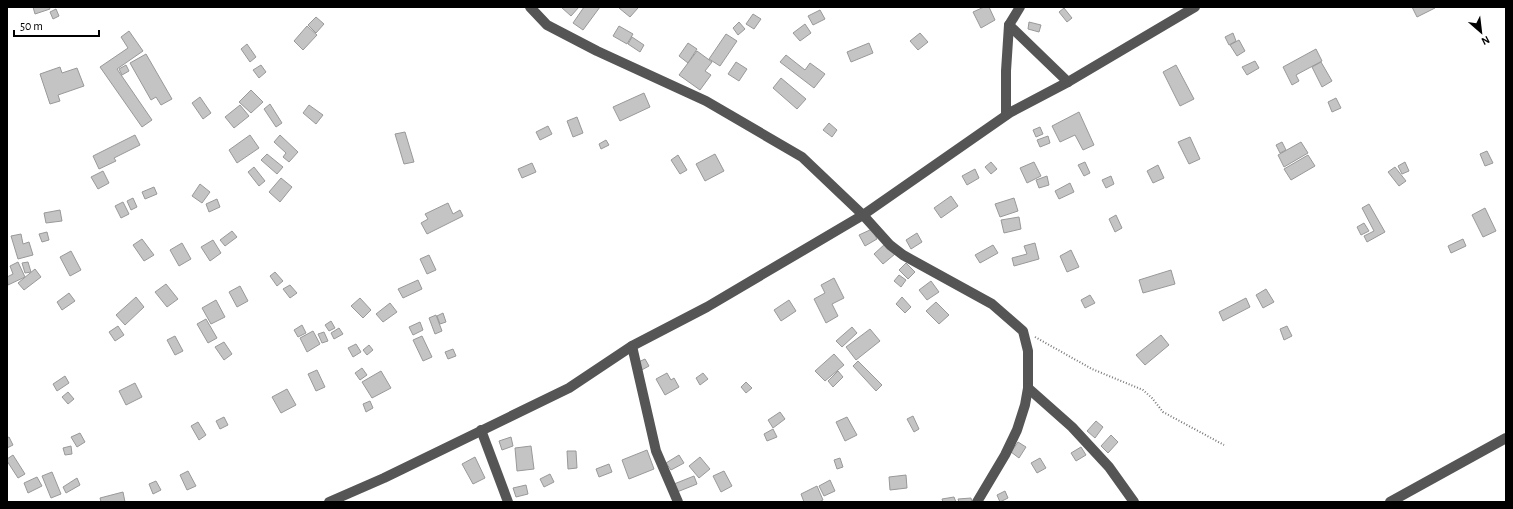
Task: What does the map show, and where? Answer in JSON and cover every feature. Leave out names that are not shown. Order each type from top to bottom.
[{"type":"street","points":[[530,7],[547,25],[596,51],[706,101],[802,157],[903,255],[992,304],[1023,331],[1028,351],[1028,388],[1025,405],[1017,430],[1005,455],[977,502]]},
{"type":"street","points":[[1006,115],[1006,71],[1010,25],[1020,7]]},
{"type":"street","points":[[328,502],[384,478],[569,388],[632,346],[707,307],[863,215],[1006,115],[1068,82],[1195,7]]},
{"type":"street","points":[[1010,25],[1068,82]]},
{"type":"street","points":[[632,346],[656,451],[678,502]]},
{"type":"street","points":[[1028,388],[1072,427],[1109,467],[1134,502]]},
{"type":"street","points":[[481,430],[508,502]]},
{"type":"street","points":[[1390,502],[1506,438]]},
{"type":"path","points":[[1023,331],[1071,356],[1092,369],[1142,390],[1152,398],[1163,412],[1224,445]]},
{"type":"building","points":[[33,7],[49,7],[50,9],[35,14]]},
{"type":"building","points":[[561,7],[579,7],[571,16]]},
{"type":"building","points":[[584,7],[600,7],[583,30],[573,23]]},
{"type":"building","points":[[984,7],[989,7],[995,20],[981,28],[973,12]]},
{"type":"building","points":[[1412,7],[1435,7],[1435,8],[1417,17]]},
{"type":"building","points":[[619,8],[638,8],[630,17]]},
{"type":"building","points":[[1064,8],[1072,18],[1067,22],[1059,12]]},
{"type":"building","points":[[56,9],[59,16],[53,19],[50,12]]},
{"type":"building","points":[[820,10],[825,19],[813,25],[808,16]]},
{"type":"building","points":[[753,14],[761,19],[754,29],[746,24]]},
{"type":"building","points":[[316,17],[324,24],[316,33],[308,25]]},
{"type":"building","points":[[739,22],[745,29],[738,35],[733,28]]},
{"type":"building","points":[[1029,22],[1041,25],[1039,32],[1028,29]]},
{"type":"building","points":[[805,24],[811,33],[800,41],[793,33]]},
{"type":"building","points":[[307,26],[317,35],[303,50],[294,41]]},
{"type":"building","points":[[619,26],[633,34],[627,44],[613,36]]},
{"type":"building","points":[[129,31],[143,51],[117,69],[152,120],[142,127],[100,67],[128,48],[121,37]]},
{"type":"building","points":[[920,33],[928,42],[918,50],[910,41]]},
{"type":"building","points":[[1233,33],[1236,41],[1229,45],[1225,37]]},
{"type":"building","points":[[726,34],[737,41],[720,66],[709,59]]},
{"type":"building","points":[[632,37],[644,45],[640,52],[628,44]]},
{"type":"building","points":[[1239,40],[1245,51],[1237,56],[1230,45]]},
{"type":"building","points":[[688,43],[697,49],[688,63],[679,56]]},
{"type":"building","points":[[869,43],[873,53],[851,62],[847,52]]},
{"type":"building","points":[[247,44],[256,57],[250,62],[241,49]]},
{"type":"building","points":[[1316,49],[1322,61],[1296,75],[1299,81],[1292,85],[1283,67]]},
{"type":"building","points":[[697,51],[712,62],[705,71],[711,75],[700,90],[679,75]]},
{"type":"building","points":[[146,54],[172,99],[161,105],[156,97],[151,100],[130,63]]},
{"type":"building","points":[[786,55],[805,70],[810,63],[825,74],[814,88],[780,62]]},
{"type":"building","points":[[1255,61],[1259,68],[1247,75],[1242,67]]},
{"type":"building","points":[[736,62],[747,69],[739,81],[728,74]]},
{"type":"building","points":[[1321,62],[1332,81],[1322,87],[1312,67]]},
{"type":"building","points":[[126,65],[129,71],[122,75],[119,69]]},
{"type":"building","points":[[261,65],[266,72],[259,78],[253,70]]},
{"type":"building","points":[[1176,65],[1194,99],[1180,106],[1163,72]]},
{"type":"building","points":[[60,67],[62,73],[77,68],[84,86],[58,95],[60,101],[50,104],[40,74]]},
{"type":"building","points":[[781,78],[806,99],[797,109],[773,88]]},
{"type":"building","points":[[251,90],[263,102],[251,113],[239,102]]},
{"type":"building","points":[[644,93],[650,107],[620,121],[613,107]]},
{"type":"building","points":[[200,97],[211,113],[203,119],[192,103]]},
{"type":"building","points":[[1336,98],[1341,108],[1332,112],[1328,102]]},
{"type":"building","points":[[270,104],[282,123],[276,127],[264,109]]},
{"type":"building","points":[[240,105],[249,116],[234,128],[225,117]]},
{"type":"building","points":[[309,105],[323,115],[316,124],[303,113]]},
{"type":"building","points":[[1079,112],[1094,145],[1083,150],[1075,135],[1060,142],[1052,126]]},
{"type":"building","points":[[577,117],[583,133],[573,137],[567,121]]},
{"type":"building","points":[[829,123],[837,130],[832,137],[823,130]]},
{"type":"building","points":[[548,126],[552,134],[540,140],[536,132]]},
{"type":"building","points":[[1040,127],[1043,134],[1036,137],[1033,130]]},
{"type":"building","points":[[405,132],[414,162],[404,164],[395,134]]},
{"type":"building","points":[[135,135],[140,145],[114,158],[116,161],[99,169],[93,156]]},
{"type":"building","points":[[250,135],[259,148],[237,163],[229,150]]},
{"type":"building","points":[[280,135],[298,152],[289,162],[283,157],[286,153],[274,142]]},
{"type":"building","points":[[1048,136],[1050,143],[1040,147],[1037,140]]},
{"type":"building","points":[[1190,137],[1200,159],[1189,164],[1178,142]]},
{"type":"building","points":[[606,140],[609,145],[601,149],[599,144]]},
{"type":"building","points":[[1282,142],[1286,150],[1280,153],[1276,145]]},
{"type":"building","points":[[1301,142],[1308,153],[1284,167],[1278,155]]},
{"type":"building","points":[[1487,151],[1493,163],[1485,166],[1480,154]]},
{"type":"building","points":[[267,154],[283,167],[277,174],[261,160]]},
{"type":"building","points":[[715,154],[724,171],[705,181],[696,164]]},
{"type":"building","points":[[678,155],[687,170],[680,174],[671,160]]},
{"type":"building","points":[[1308,155],[1315,166],[1291,180],[1284,169]]},
{"type":"building","points":[[991,162],[997,169],[991,174],[985,167]]},
{"type":"building","points":[[1034,162],[1041,176],[1027,183],[1020,168]]},
{"type":"building","points":[[1085,162],[1090,173],[1084,176],[1078,165]]},
{"type":"building","points":[[1405,162],[1409,171],[1402,174],[1398,166]]},
{"type":"building","points":[[532,163],[536,172],[522,178],[518,169]]},
{"type":"building","points":[[1158,165],[1164,178],[1153,183],[1147,171]]},
{"type":"building","points":[[254,167],[265,181],[259,186],[248,172]]},
{"type":"building","points":[[1395,167],[1406,181],[1399,186],[1388,172]]},
{"type":"building","points":[[975,169],[979,178],[967,185],[962,176]]},
{"type":"building","points":[[103,171],[109,183],[98,189],[91,177]]},
{"type":"building","points":[[1047,176],[1049,185],[1039,188],[1036,180]]},
{"type":"building","points":[[1111,176],[1114,184],[1106,188],[1102,180]]},
{"type":"building","points":[[281,178],[292,187],[280,202],[269,192]]},
{"type":"building","points":[[1070,183],[1074,192],[1059,199],[1055,191]]},
{"type":"building","points":[[200,184],[210,192],[202,203],[192,196]]},
{"type":"building","points":[[154,187],[157,194],[145,199],[142,192]]},
{"type":"building","points":[[951,196],[958,206],[941,218],[934,208]]},
{"type":"building","points":[[133,198],[137,207],[131,210],[127,201]]},
{"type":"building","points":[[1014,198],[1018,211],[1000,217],[995,204]]},
{"type":"building","points":[[217,199],[220,207],[209,212],[206,204]]},
{"type":"building","points":[[123,202],[129,214],[121,218],[115,206]]},
{"type":"building","points":[[448,203],[453,214],[460,210],[463,216],[427,234],[421,223],[428,219],[425,214]]},
{"type":"building","points":[[1369,204],[1385,232],[1367,242],[1364,236],[1374,231],[1362,208]]},
{"type":"building","points":[[1485,208],[1496,231],[1483,237],[1472,215]]},
{"type":"building","points":[[60,210],[62,221],[46,223],[44,213]]},
{"type":"building","points":[[1116,215],[1122,228],[1115,232],[1109,219]]},
{"type":"building","points":[[1019,217],[1021,229],[1004,233],[1001,220]]},
{"type":"building","points":[[1364,223],[1369,231],[1361,235],[1357,227]]},
{"type":"building","points":[[872,229],[877,239],[865,246],[859,235]]},
{"type":"building","points":[[232,231],[237,237],[225,246],[220,240]]},
{"type":"building","points":[[47,232],[49,240],[42,242],[39,234]]},
{"type":"building","points":[[917,233],[922,242],[911,249],[906,240]]},
{"type":"building","points":[[21,234],[23,244],[29,242],[33,255],[18,259],[11,236]]},
{"type":"building","points":[[142,239],[154,255],[144,261],[133,245]]},
{"type":"building","points":[[1463,239],[1466,246],[1451,253],[1448,246]]},
{"type":"building","points":[[213,240],[221,253],[210,261],[201,247]]},
{"type":"building","points":[[182,243],[191,259],[179,266],[170,250]]},
{"type":"building","points":[[1035,243],[1039,259],[1014,266],[1012,258],[1027,254],[1024,246]]},
{"type":"building","points":[[885,244],[895,254],[883,264],[874,254]]},
{"type":"building","points":[[993,245],[998,253],[980,263],[975,255]]},
{"type":"building","points":[[1071,250],[1079,267],[1067,272],[1060,256]]},
{"type":"building","points":[[71,251],[81,270],[70,276],[60,257]]},
{"type":"building","points":[[429,255],[436,270],[427,274],[420,259]]},
{"type":"building","points":[[18,262],[25,277],[8,285],[7,277],[13,274],[10,266]]},
{"type":"building","points":[[28,262],[31,272],[25,273],[22,263]]},
{"type":"building","points":[[906,263],[915,272],[908,279],[899,270]]},
{"type":"building","points":[[35,269],[41,277],[24,290],[18,283]]},
{"type":"building","points":[[1171,270],[1175,284],[1143,293],[1139,280]]},
{"type":"building","points":[[275,272],[283,281],[277,286],[270,276]]},
{"type":"building","points":[[899,275],[906,280],[901,287],[894,281]]},
{"type":"building","points":[[834,278],[844,298],[832,304],[838,316],[826,323],[814,299],[825,293],[821,285]]},
{"type":"building","points":[[418,280],[422,289],[403,298],[398,289]]},
{"type":"building","points":[[931,281],[939,292],[927,300],[919,290]]},
{"type":"building","points":[[166,284],[178,299],[167,307],[155,292]]},
{"type":"building","points":[[290,285],[297,293],[290,298],[283,289]]},
{"type":"building","points":[[240,286],[248,301],[237,307],[229,292]]},
{"type":"building","points":[[1266,289],[1274,302],[1263,308],[1256,295]]},
{"type":"building","points":[[69,293],[75,301],[62,310],[57,302]]},
{"type":"building","points":[[1090,295],[1095,303],[1085,308],[1081,300]]},
{"type":"building","points":[[136,297],[144,307],[125,325],[116,315]]},
{"type":"building","points":[[902,297],[911,307],[905,313],[896,304]]},
{"type":"building","points":[[360,298],[371,310],[363,318],[351,306]]},
{"type":"building","points":[[1246,298],[1250,307],[1223,321],[1219,312]]},
{"type":"building","points":[[216,300],[225,317],[211,324],[202,308]]},
{"type":"building","points":[[789,300],[796,311],[781,321],[774,310]]},
{"type":"building","points":[[936,302],[949,315],[939,324],[926,311]]},
{"type":"building","points":[[390,303],[397,312],[383,322],[376,314]]},
{"type":"building","points":[[443,313],[446,322],[440,324],[437,316]]},
{"type":"building","points":[[436,315],[442,331],[435,334],[429,318]]},
{"type":"building","points":[[206,319],[217,338],[208,343],[197,324]]},
{"type":"building","points":[[331,321],[335,328],[329,331],[325,325]]},
{"type":"building","points":[[420,322],[423,330],[413,335],[409,327]]},
{"type":"building","points":[[302,325],[306,333],[298,337],[294,330]]},
{"type":"building","points":[[118,326],[124,335],[115,341],[109,332]]},
{"type":"building","points":[[1287,326],[1292,336],[1284,340],[1280,329]]},
{"type":"building","points":[[852,327],[857,333],[842,347],[836,341]]},
{"type":"building","points":[[339,328],[343,334],[334,339],[331,333]]},
{"type":"building","points":[[870,329],[880,341],[856,360],[846,347]]},
{"type":"building","points":[[313,331],[320,344],[307,352],[300,338]]},
{"type":"building","points":[[324,332],[328,341],[322,343],[318,334]]},
{"type":"building","points":[[1161,335],[1169,345],[1145,365],[1136,355]]},
{"type":"building","points":[[175,336],[183,351],[175,355],[167,340]]},
{"type":"building","points":[[422,336],[432,357],[423,361],[413,340]]},
{"type":"building","points":[[224,342],[232,354],[224,360],[215,347]]},
{"type":"building","points":[[356,344],[361,352],[353,357],[348,348]]},
{"type":"building","points":[[369,345],[373,350],[367,355],[363,350]]},
{"type":"building","points":[[453,349],[456,356],[448,359],[445,352]]},
{"type":"building","points":[[834,354],[844,365],[825,381],[815,371]]},
{"type":"building","points":[[645,359],[649,366],[638,372],[634,364]]},
{"type":"building","points":[[858,361],[882,385],[876,391],[853,366]]},
{"type":"building","points":[[362,368],[367,375],[360,380],[355,373]]},
{"type":"building","points":[[317,370],[325,387],[316,391],[308,374]]},
{"type":"building","points":[[381,371],[391,388],[372,398],[362,382]]},
{"type":"building","points":[[838,371],[843,377],[833,387],[828,381]]},
{"type":"building","points":[[667,373],[671,380],[674,378],[679,387],[665,395],[656,379]]},
{"type":"building","points":[[703,373],[708,379],[700,385],[696,378]]},
{"type":"building","points":[[65,376],[69,383],[57,391],[53,384]]},
{"type":"building","points":[[746,382],[752,388],[746,393],[741,387]]},
{"type":"building","points":[[135,383],[142,397],[126,405],[119,391]]},
{"type":"building","points":[[287,389],[296,405],[281,413],[272,397]]},
{"type":"building","points":[[68,392],[74,399],[68,404],[62,397]]},
{"type":"building","points":[[370,401],[373,408],[366,412],[363,404]]},
{"type":"building","points":[[780,412],[785,419],[773,428],[768,420]]},
{"type":"building","points":[[913,416],[919,429],[914,432],[907,419]]},
{"type":"building","points":[[224,417],[228,425],[220,429],[216,421]]},
{"type":"building","points":[[847,417],[857,435],[845,441],[836,422]]},
{"type":"building","points":[[1096,421],[1103,427],[1095,438],[1087,431]]},
{"type":"building","points":[[198,422],[206,435],[199,440],[191,426]]},
{"type":"building","points":[[773,429],[777,437],[767,441],[764,434]]},
{"type":"building","points":[[80,433],[85,442],[77,447],[71,437]]},
{"type":"building","points":[[1111,435],[1118,442],[1108,453],[1101,446]]},
{"type":"building","points":[[9,437],[13,445],[7,448],[7,438]]},
{"type":"building","points":[[511,437],[513,446],[502,450],[499,441]]},
{"type":"building","points":[[1018,442],[1026,447],[1019,458],[1011,452]]},
{"type":"building","points":[[71,446],[72,454],[65,455],[63,448]]},
{"type":"building","points":[[531,446],[534,469],[517,471],[515,448]]},
{"type":"building","points":[[1081,447],[1086,455],[1076,461],[1071,453]]},
{"type":"building","points":[[647,450],[654,469],[629,479],[622,460]]},
{"type":"building","points":[[567,451],[576,451],[577,468],[568,469]]},
{"type":"building","points":[[13,455],[25,474],[18,478],[7,461],[7,459]]},
{"type":"building","points":[[679,455],[684,463],[671,470],[666,463]]},
{"type":"building","points":[[475,457],[485,478],[473,484],[462,464]]},
{"type":"building","points":[[700,457],[710,469],[699,478],[689,466]]},
{"type":"building","points":[[840,458],[843,467],[837,469],[834,460]]},
{"type":"building","points":[[1040,458],[1046,468],[1037,473],[1031,463]]},
{"type":"building","points":[[609,464],[612,472],[599,477],[596,469]]},
{"type":"building","points":[[188,471],[196,486],[187,490],[180,475]]},
{"type":"building","points":[[724,471],[732,486],[721,492],[713,476]]},
{"type":"building","points":[[52,472],[61,494],[51,498],[42,476]]},
{"type":"building","points":[[550,474],[554,482],[544,487],[540,479]]},
{"type":"building","points":[[906,475],[907,488],[890,490],[889,477]]},
{"type":"building","points":[[694,476],[697,484],[677,492],[674,484]]},
{"type":"building","points":[[37,477],[42,486],[28,493],[24,483]]},
{"type":"building","points":[[77,478],[80,485],[66,493],[63,487]]},
{"type":"building","points":[[830,480],[835,491],[824,496],[819,486]]},
{"type":"building","points":[[156,481],[161,490],[153,494],[149,484]]},
{"type":"building","points":[[526,485],[528,494],[516,497],[513,488]]},
{"type":"building","points":[[817,486],[823,500],[819,502],[804,502],[801,494]]},
{"type":"building","points":[[1005,491],[1008,498],[1000,502],[997,495]]},
{"type":"building","points":[[123,492],[125,502],[101,502],[100,498]]},
{"type":"building","points":[[954,497],[956,502],[943,502],[942,499]]},
{"type":"building","points":[[971,498],[972,502],[959,502],[958,499]]}]
